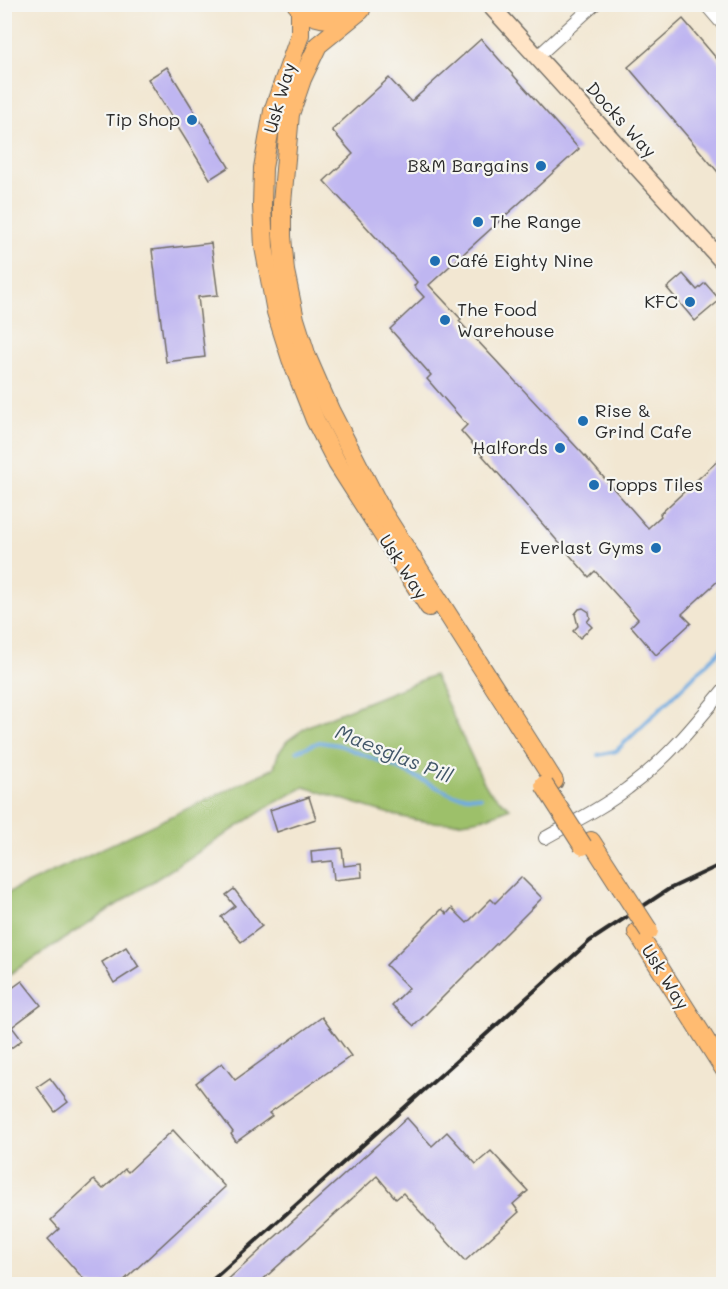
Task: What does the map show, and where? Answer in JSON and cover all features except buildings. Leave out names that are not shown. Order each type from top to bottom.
[{"type":"main road","points":[[298,7],[311,16],[328,20],[345,18],[363,7]]},
{"type":"main road","name":"Usk Way","points":[[298,7],[300,35],[273,111],[263,168],[262,206],[264,247],[276,312],[291,359],[315,420],[337,463],[549,783]]},
{"type":"main road","name":"Usk Way","points":[[363,7],[318,45],[302,79],[290,114],[282,203],[282,236],[285,272],[295,320],[330,410],[382,511],[614,887],[723,1049]]},
{"type":"main road","name":"Usk Way","points":[[643,932],[723,1070]]},
{"type":"street","name":"Docks Way","points":[[489,4],[723,263]]},
{"type":"street","points":[[538,56],[595,4]]},
{"type":"street","points":[[705,4],[723,26]]},
{"type":"street","points":[[545,838],[615,798],[645,775],[688,733],[723,689]]},
{"type":"green space","points":[[434,675],[483,781],[489,791],[510,808],[475,820],[454,823],[432,822],[388,814],[304,787],[271,805],[5,977],[5,894],[274,768],[278,754],[287,741],[308,726]]},
{"type":"waterway","points":[[598,755],[616,751],[724,647]]},
{"type":"waterway","name":"Maesglas Pill","points":[[297,751],[319,742],[339,745],[397,768],[453,795],[481,797]]},
{"type":"railway","points":[[208,1284],[590,941],[669,889],[724,863]]},
{"type":"place","name":"Tip Shop","points":[[192,120]]},
{"type":"place","name":"B&M Bargains","points":[[541,166]]},
{"type":"place","name":"The Range","points":[[478,222]]},
{"type":"place","name":"Café Eighty Nine","points":[[435,261]]},
{"type":"place","name":"KFC","points":[[690,302]]},
{"type":"place","name":"The Food Warehouse","points":[[445,320]]},
{"type":"place","name":"Rise & Grind Cafe","points":[[583,421]]},
{"type":"place","name":"Halfords","points":[[560,448]]},
{"type":"place","name":"Topps Tiles","points":[[594,485]]},
{"type":"place","name":"Everlast Gyms","points":[[656,548]]}]
